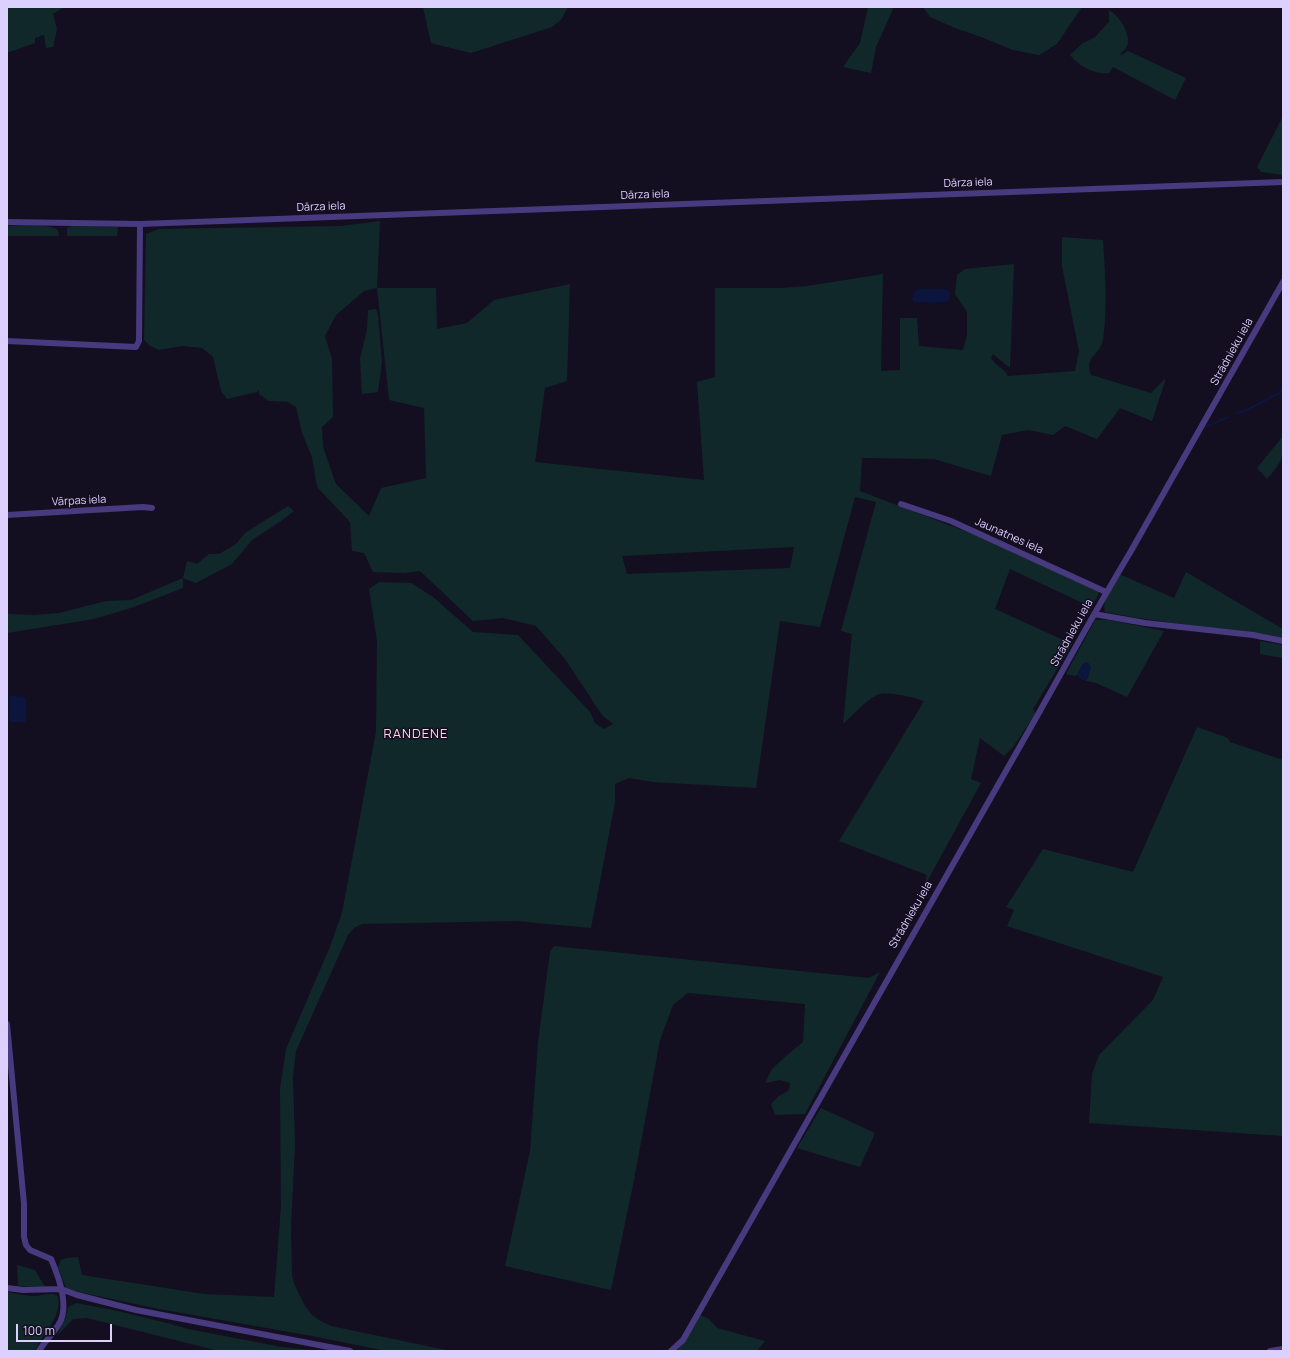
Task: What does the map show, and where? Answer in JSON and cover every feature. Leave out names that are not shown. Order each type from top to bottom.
[{"type":"street","name":"Dārza iela","points":[[7,222],[140,224],[1283,182]]},
{"type":"street","points":[[7,341],[136,347],[139,341],[140,224]]},
{"type":"street","name":"Strādnieku iela","points":[[672,1351],[683,1340],[877,994],[1042,708],[1106,592],[1131,551],[1283,282]]},
{"type":"street","name":"Jaunatnes iela","points":[[901,504],[951,521],[1106,592]]},
{"type":"street","name":"Vārpas iela","points":[[7,515],[143,507],[152,508]]},
{"type":"street","points":[[1094,614],[1145,623],[1254,635],[1283,641]]},
{"type":"street","points":[[7,1024],[24,1204],[26,1245],[30,1250],[51,1259],[61,1289],[63,1308],[61,1320],[39,1351]]},
{"type":"street","points":[[7,1288],[23,1290],[61,1289],[77,1295],[136,1310],[350,1351]]},
{"type":"street","points":[[1270,1351],[1283,1348]]},
{"type":"green space","points":[[7,7],[64,7],[53,14],[57,29],[53,47],[46,48],[44,35],[35,38],[35,43],[7,53]]},
{"type":"green space","points":[[423,7],[568,7],[561,20],[552,27],[471,53],[431,43]]},
{"type":"green space","points":[[868,7],[894,7],[876,47],[871,73],[843,67],[860,43]]},
{"type":"green space","points":[[923,7],[1082,7],[1057,44],[1039,55],[1013,50],[955,28],[930,17]]},
{"type":"green space","points":[[1109,10],[1120,20],[1127,33],[1128,43],[1126,48],[1119,56],[1128,51],[1186,78],[1175,100],[1113,67],[1109,73],[1098,73],[1087,69],[1070,55],[1083,43],[1094,38],[1109,22]]},
{"type":"green space","points":[[1283,116],[1283,175],[1261,172],[1257,167]]},
{"type":"green space","points":[[380,221],[377,288],[436,288],[437,329],[467,323],[494,300],[570,284],[567,381],[545,388],[535,462],[704,480],[697,382],[715,377],[715,288],[781,288],[807,286],[883,274],[881,371],[900,370],[900,318],[917,318],[919,346],[963,350],[967,335],[967,312],[955,294],[957,275],[965,269],[1014,264],[1010,368],[993,354],[991,358],[1007,373],[1008,376],[1075,371],[1079,351],[1062,266],[1062,237],[1103,240],[1106,290],[1105,327],[1101,345],[1091,359],[1089,368],[1091,375],[1151,393],[1166,378],[1152,421],[1120,408],[1097,439],[1065,426],[1053,435],[1028,430],[1002,435],[991,476],[934,459],[862,458],[860,491],[975,535],[1099,591],[1091,607],[1010,569],[995,609],[1072,644],[1033,709],[1035,713],[1034,716],[1013,747],[1004,756],[980,738],[971,779],[981,783],[924,887],[927,875],[839,841],[924,701],[897,694],[880,694],[866,703],[843,724],[852,634],[841,631],[876,502],[855,497],[820,627],[780,621],[756,788],[653,782],[629,778],[615,784],[615,803],[591,928],[517,921],[362,924],[354,928],[348,935],[296,1051],[293,1077],[295,1145],[291,1227],[292,1276],[295,1286],[305,1306],[312,1315],[331,1326],[451,1351],[386,1351],[312,1336],[159,1309],[70,1290],[66,1288],[58,1267],[61,1260],[78,1257],[82,1275],[204,1294],[274,1297],[281,1206],[280,1089],[286,1049],[329,949],[342,913],[376,731],[377,641],[369,589],[379,582],[411,583],[433,597],[473,632],[518,635],[590,712],[595,723],[604,729],[613,724],[602,715],[565,659],[536,626],[503,618],[473,621],[420,571],[405,573],[373,572],[364,553],[352,551],[350,522],[317,487],[312,457],[302,433],[296,407],[288,402],[269,401],[259,394],[259,390],[257,392],[227,399],[221,391],[213,357],[202,348],[182,346],[159,350],[150,346],[144,340],[146,234],[159,229],[341,226]],"holes":[[[377,288],[389,400],[424,408],[426,478],[381,488],[369,516],[336,484],[323,447],[322,427],[333,417],[332,359],[325,336],[336,315],[364,291]],[[794,547],[790,568],[627,574],[622,556]]]},
{"type":"green space","points":[[7,226],[47,226],[58,230],[59,236],[7,236]]},
{"type":"green space","points":[[72,226],[118,227],[117,236],[67,236],[67,228]]},
{"type":"green space","points":[[376,309],[378,315],[382,362],[378,392],[362,394],[360,359],[367,329],[368,310]]},
{"type":"green space","points":[[1283,436],[1283,450],[1281,459],[1267,479],[1257,468]]},
{"type":"green space","points":[[288,506],[294,511],[252,540],[232,564],[196,583],[183,578],[187,561],[197,564],[209,554],[219,554],[236,544],[245,533]]},
{"type":"green space","points":[[1186,572],[1283,629],[1283,638],[1105,612],[1105,602],[1111,587],[1119,574],[1174,598]]},
{"type":"green space","points":[[183,578],[183,588],[134,607],[94,619],[7,633],[7,611],[9,614],[34,615],[59,613],[106,601],[131,600]]},
{"type":"green space","points":[[1095,620],[1109,620],[1164,631],[1127,697],[1096,683],[1086,681],[1089,675],[1083,664],[1077,675],[1066,674]]},
{"type":"green space","points":[[1260,641],[1283,645],[1283,658],[1260,654]]},
{"type":"green space","points":[[1197,727],[1228,738],[1230,742],[1283,760],[1283,1136],[1089,1123],[1092,1074],[1099,1055],[1153,1000],[1163,977],[1007,926],[1014,910],[1006,907],[1043,849],[1133,872]]},
{"type":"green space","points":[[554,946],[869,978],[880,972],[805,1114],[775,1115],[771,1104],[779,1096],[789,1090],[790,1083],[780,1080],[765,1083],[772,1069],[803,1042],[805,1004],[688,993],[673,1005],[660,1040],[633,1185],[611,1290],[505,1266],[530,1151],[538,1042],[550,952]]},
{"type":"green space","points":[[821,1108],[875,1133],[860,1167],[797,1148]]},
{"type":"green space","points":[[17,1265],[35,1270],[45,1287],[18,1286]]},
{"type":"green space","points":[[7,1292],[29,1296],[50,1294],[58,1296],[55,1318],[35,1351],[7,1351]]},
{"type":"green space","points":[[76,1303],[118,1311],[188,1329],[282,1347],[321,1351],[219,1351],[87,1318],[73,1319],[57,1336],[66,1317],[68,1307]]},
{"type":"green space","points":[[700,1315],[709,1319],[717,1328],[765,1341],[757,1351],[677,1351],[694,1327]]},
{"type":"water","points":[[918,289],[946,289],[950,292],[949,301],[939,303],[915,302],[912,298]]},
{"type":"water","points":[[1086,662],[1090,664],[1091,668],[1086,681],[1080,679],[1077,675],[1083,664]]},
{"type":"water","points":[[10,695],[25,697],[26,722],[9,722]]},
{"type":"waterway","points":[[1236,413],[1245,411],[1279,393],[1283,388]]},
{"type":"waterway","points":[[1205,427],[1228,417]]},
{"type":"district","name":"RANDENE","points":[[416,734]]}]
